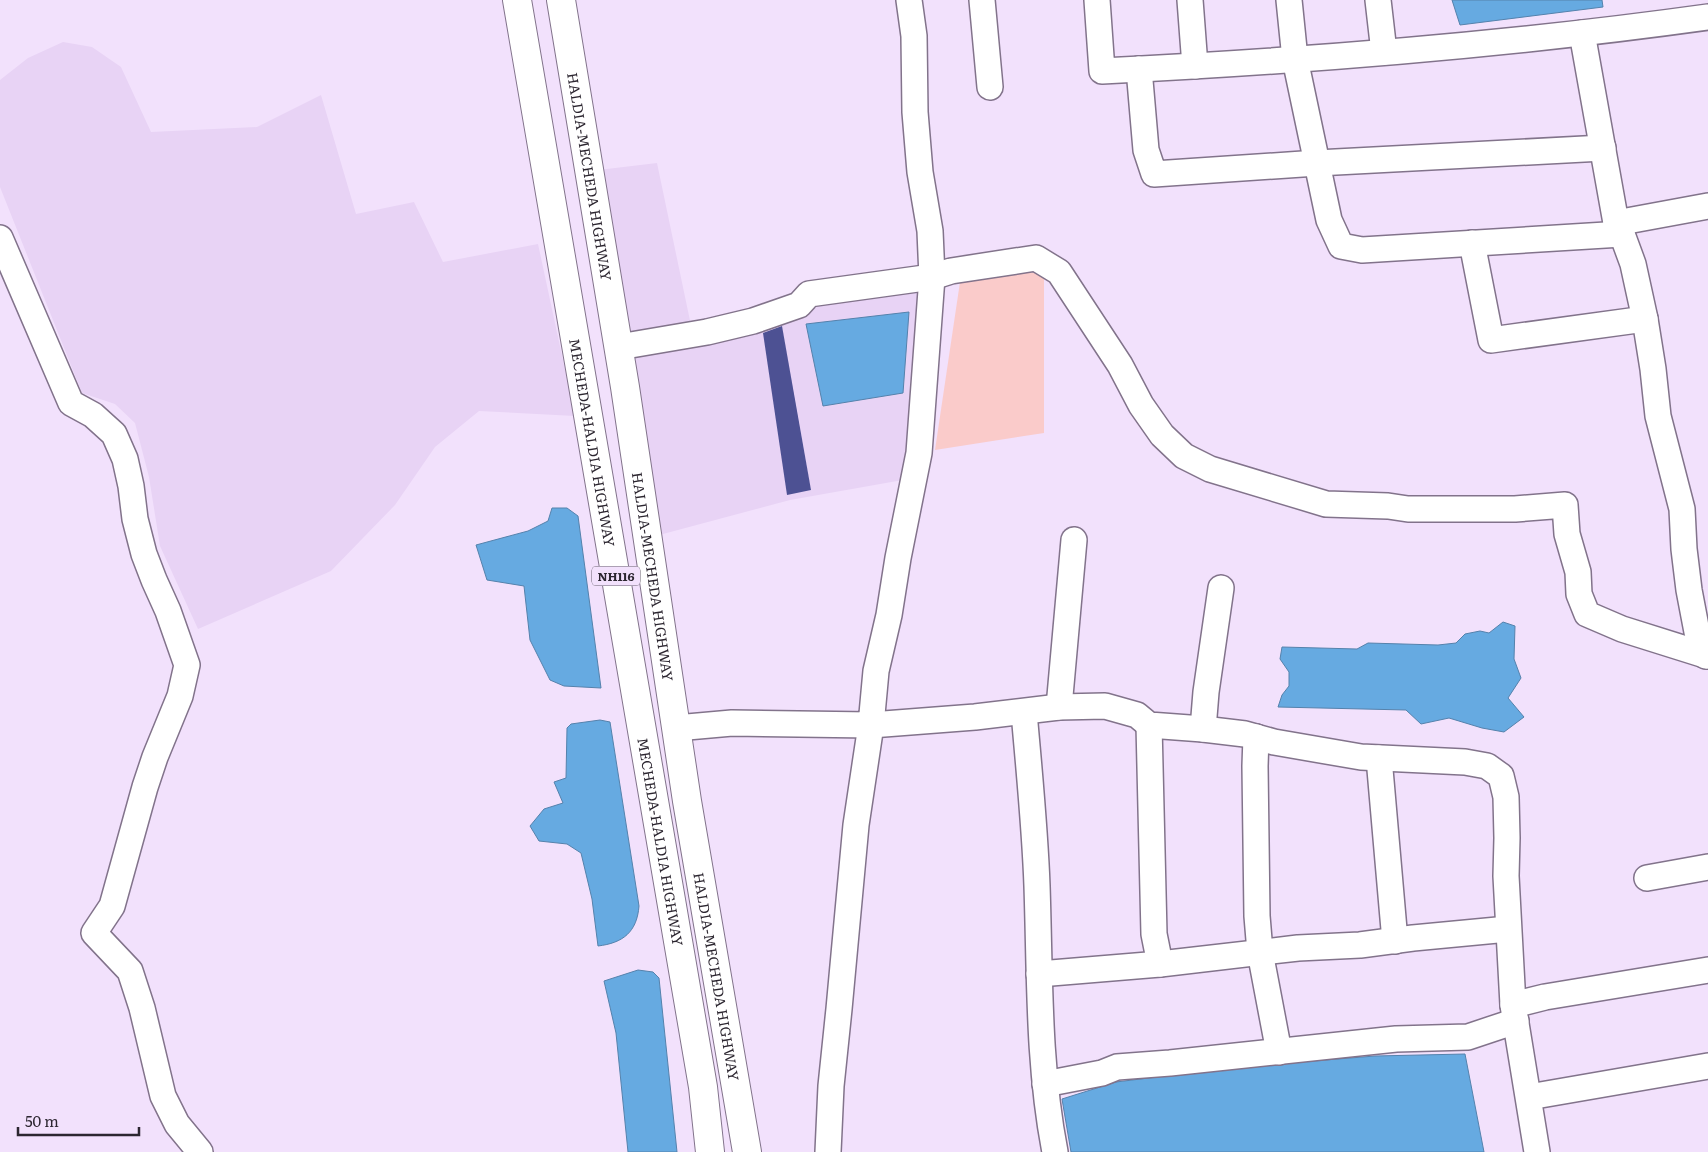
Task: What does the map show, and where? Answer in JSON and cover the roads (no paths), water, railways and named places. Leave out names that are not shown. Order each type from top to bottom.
[{"type":"highway","name":"MECHEDA-HALDIA HIGHWAY","points":[[517,0],[703,1087],[710,1152]]},
{"type":"highway","name":"HALDIA-MECHEDA HIGHWAY","points":[[561,0],[618,347],[687,801],[748,1152]]},
{"type":"street","points":[[828,1152],[831,1086],[856,825],[871,725],[876,671],[920,453],[932,276],[930,231],[920,172],[914,112],[914,36],[909,0]]},
{"type":"street","points":[[982,0],[990,87]]},
{"type":"street","points":[[1097,0],[1102,71],[1384,52],[1582,33],[1708,17]]},
{"type":"street","points":[[1190,0],[1195,66]]},
{"type":"street","points":[[1289,0],[1295,59],[1329,220],[1341,246],[1362,250],[1472,243],[1619,228],[1708,206]]},
{"type":"street","points":[[1378,0],[1384,52]]},
{"type":"street","points":[[1582,33],[1602,148],[1619,228],[1633,264],[1645,320],[1658,416],[1682,509],[1689,590],[1697,632],[1707,656]]},
{"type":"street","points":[[1139,69],[1146,150],[1154,174],[1317,163],[1602,148]]},
{"type":"street","points":[[0,238],[71,403],[93,415],[114,434],[125,459],[135,519],[144,554],[168,611],[187,665],[180,696],[161,741],[145,787],[112,906],[94,933],[130,971],[142,1008],[163,1096],[177,1124],[200,1152]]},
{"type":"street","points":[[1472,243],[1491,340],[1645,320]]},
{"type":"street","points":[[618,347],[707,332],[753,321],[799,304],[809,294],[1036,258],[1059,272],[1120,365],[1142,405],[1162,435],[1184,456],[1210,469],[1326,504],[1388,506],[1408,509],[1515,509],[1565,505],[1567,534],[1578,572],[1579,594],[1587,614],[1622,629],[1707,656]]},
{"type":"street","points":[[1059,707],[1074,540]]},
{"type":"street","points":[[1203,729],[1206,692],[1221,588]]},
{"type":"street","points":[[676,728],[732,723],[871,725],[975,717],[1059,707],[1105,706],[1137,715],[1149,725],[1245,734],[1274,742],[1344,754],[1379,758],[1465,762],[1487,766],[1501,776],[1506,797],[1506,876],[1514,1013],[1537,1152]]},
{"type":"street","points":[[1024,712],[1037,884],[1039,974],[1045,1084],[1054,1152]]},
{"type":"street","points":[[1149,725],[1154,934],[1160,964]]},
{"type":"street","points":[[1256,737],[1257,916],[1260,952],[1279,1052]]},
{"type":"street","points":[[1379,758],[1395,941]]},
{"type":"street","points":[[1647,878],[1708,867]]},
{"type":"street","points":[[1039,974],[1160,964],[1298,948],[1360,945],[1508,929]]},
{"type":"street","points":[[1045,1084],[1083,1078],[1117,1067],[1396,1039],[1468,1037],[1546,997],[1708,970]]},
{"type":"street","points":[[1529,1098],[1708,1066]]},
{"type":"water","points":[[1452,0],[1602,0],[1603,7],[1460,25]]},
{"type":"water","points":[[909,312],[903,393],[823,406],[806,324]]},
{"type":"water","points":[[552,508],[567,508],[578,516],[601,688],[564,686],[550,680],[530,640],[524,586],[487,580],[476,545],[528,531],[548,521]]},
{"type":"water","points":[[1503,622],[1515,626],[1514,659],[1521,678],[1508,698],[1524,717],[1504,732],[1482,728],[1449,718],[1421,724],[1406,710],[1278,707],[1282,695],[1289,686],[1289,672],[1280,659],[1282,647],[1357,649],[1368,643],[1438,645],[1456,643],[1465,634],[1480,631],[1489,633]]},
{"type":"water","points":[[600,720],[610,722],[639,906],[635,923],[627,935],[615,942],[598,946],[592,899],[581,853],[567,844],[539,841],[530,826],[544,809],[563,803],[554,782],[566,778],[567,728],[571,724]]},
{"type":"water","points":[[638,970],[653,972],[659,978],[677,1152],[628,1152],[616,1033],[604,981]]},
{"type":"water","points":[[1465,1054],[1484,1152],[1071,1152],[1062,1099],[1116,1082],[1238,1067],[1375,1056]]}]
